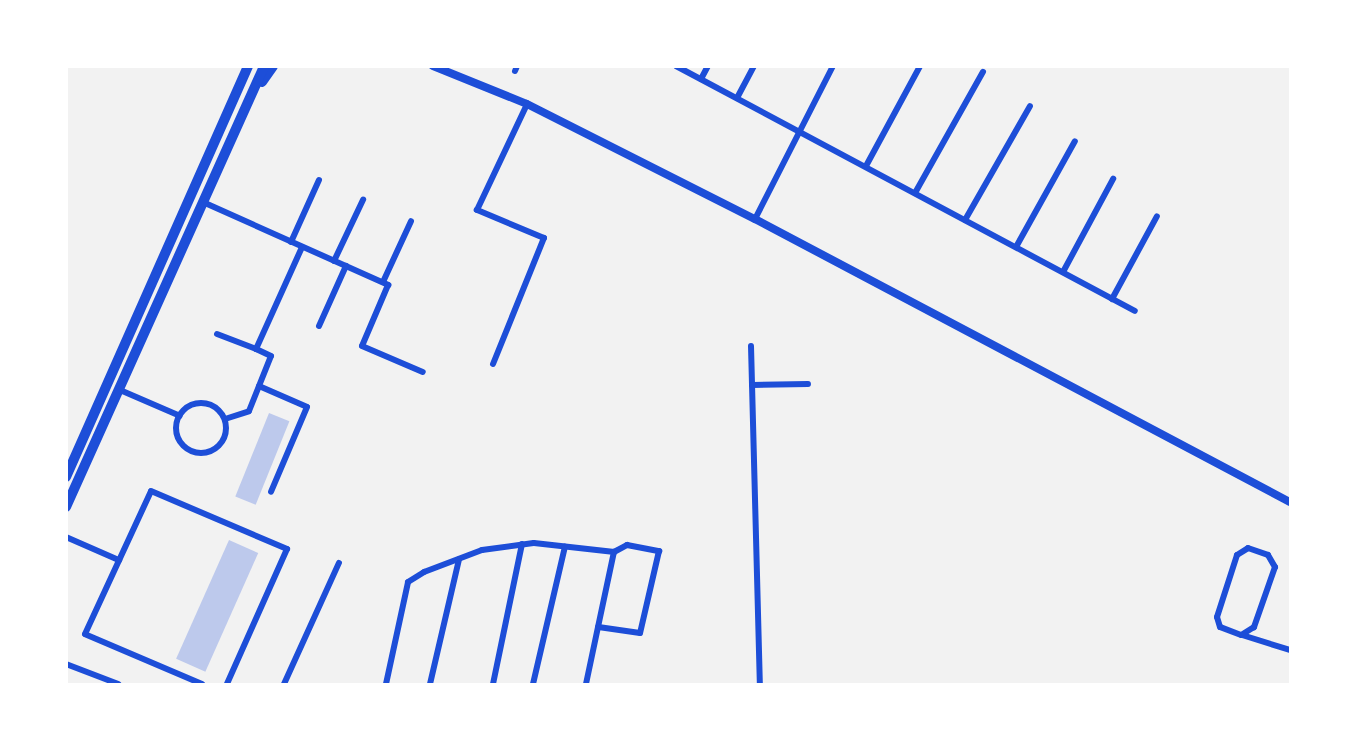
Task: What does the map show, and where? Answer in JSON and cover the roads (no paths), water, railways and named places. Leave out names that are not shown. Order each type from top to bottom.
[{"type":"main road","points":[[236,93],[239,66]]},
{"type":"main road","points":[[66,477],[248,66]]},
{"type":"main road","points":[[66,508],[205,203],[264,66]]},
{"type":"main road","points":[[248,103],[272,66]]},
{"type":"street","points":[[433,66],[527,104],[755,219],[1290,502]]},
{"type":"street","points":[[676,66],[1135,311]]},
{"type":"street","points":[[701,79],[708,66]]},
{"type":"street","points":[[737,98],[754,66]]},
{"type":"street","points":[[755,219],[833,66]]},
{"type":"street","points":[[866,166],[920,66]]},
{"type":"street","points":[[915,193],[983,72]]},
{"type":"street","points":[[494,364],[544,238],[477,210],[527,104]]},
{"type":"street","points":[[965,220],[1030,106]]},
{"type":"street","points":[[1016,247],[1075,141]]},
{"type":"street","points":[[1063,272],[1113,179]]},
{"type":"street","points":[[290,242],[319,180]]},
{"type":"street","points":[[334,261],[362,200]]},
{"type":"street","points":[[205,203],[388,285],[362,346],[423,372]]},
{"type":"street","points":[[1112,299],[1157,216]]},
{"type":"street","points":[[383,282],[411,221]]},
{"type":"street","points":[[256,349],[302,247]]},
{"type":"street","points":[[319,326],[346,267]]},
{"type":"street","points":[[217,334],[271,356],[249,411],[225,419]]},
{"type":"street","points":[[751,346],[760,684]]},
{"type":"street","points":[[752,385],[808,384]]},
{"type":"street","points":[[259,386],[307,407],[271,492]]},
{"type":"street","points":[[120,390],[180,416]]},
{"type":"street","points":[[206,403],[225,419],[220,444],[202,453],[181,442],[176,427],[180,416],[193,404],[206,403]]},
{"type":"street","points":[[202,684],[85,634],[151,491],[287,549],[227,684]]},
{"type":"street","points":[[66,537],[119,560]]},
{"type":"street","points":[[492,684],[522,544]]},
{"type":"street","points":[[386,684],[408,582],[458,559],[522,544],[614,552],[627,545],[659,551],[640,633],[598,626]]},
{"type":"street","points":[[533,684],[565,547]]},
{"type":"street","points":[[1241,635],[1254,627],[1275,567],[1268,555],[1248,548],[1237,555],[1217,617],[1220,627],[1241,635],[1290,650]]},
{"type":"street","points":[[586,684],[614,552]]},
{"type":"street","points":[[429,684],[458,559]]},
{"type":"street","points":[[284,684],[339,564]]},
{"type":"street","points":[[66,664],[118,684]]}]
